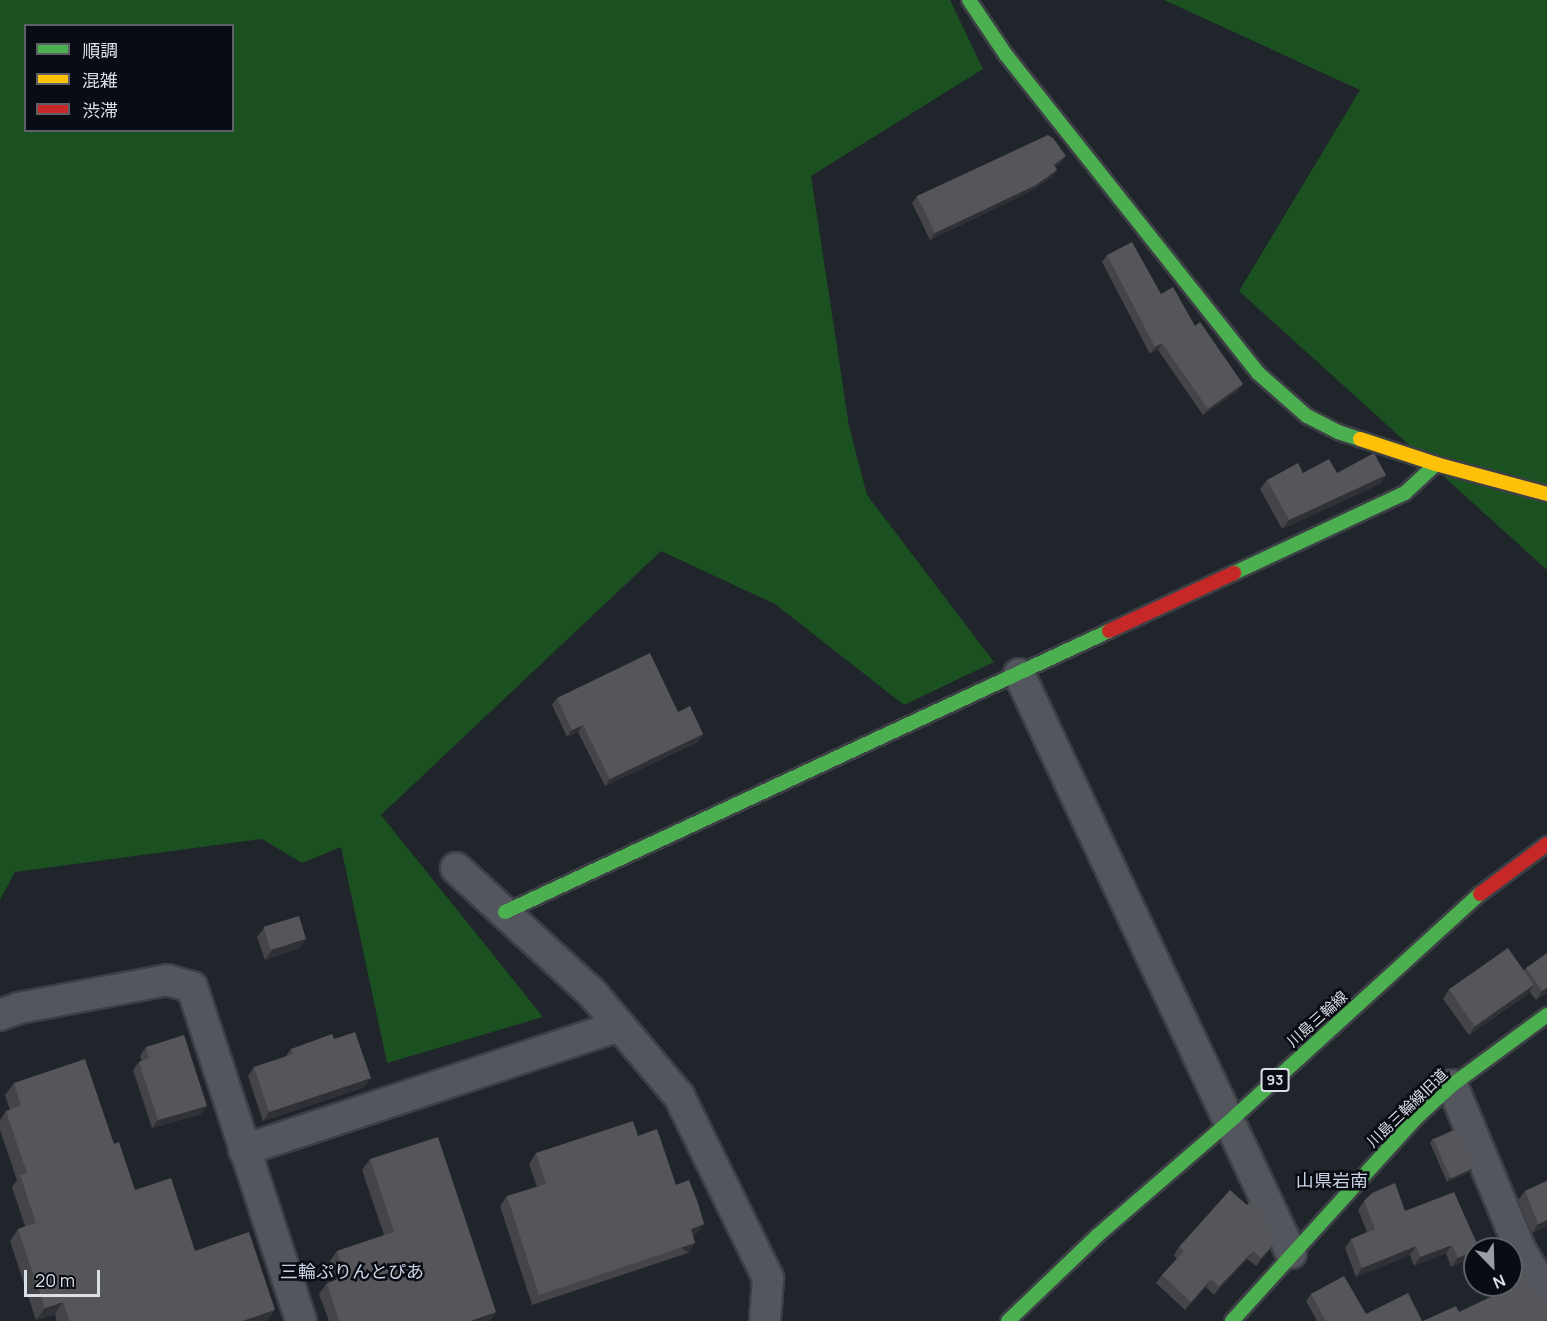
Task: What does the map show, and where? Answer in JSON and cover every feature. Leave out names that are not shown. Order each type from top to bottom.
[{"type":"street","points":[[969,0],[1006,55],[1258,373],[1307,416],[1338,432],[1436,464],[1547,494]]},
{"type":"street","points":[[505,912],[859,745],[1019,674],[1405,493],[1436,464]]},
{"type":"street","points":[[1019,674],[1291,1253]]},
{"type":"street","name":"川島三輪線","points":[[1008,1321],[1098,1235],[1229,1122],[1471,901],[1547,844]]},
{"type":"street","points":[[456,868],[592,993],[679,1096],[768,1278],[765,1321]]},
{"type":"street","points":[[0,1015],[19,1008],[167,980],[192,987],[301,1321]]},
{"type":"street","name":"川島三輪線旧道","points":[[1232,1321],[1291,1253],[1416,1118],[1452,1085],[1547,1016]]},
{"type":"street","points":[[244,1150],[619,1026]]},
{"type":"street","points":[[1452,1085],[1521,1251],[1547,1294]]},
{"type":"green space","points":[[0,0],[950,0],[983,69],[811,176],[849,426],[867,495],[994,662],[904,705],[775,604],[661,551],[381,815],[543,1017],[387,1063],[341,847],[302,863],[262,839],[15,872],[0,900]]},
{"type":"green space","points":[[1164,0],[1547,0],[1547,570],[1239,291],[1360,90]]},
{"type":"building","points":[[1048,135],[1053,138],[1066,156],[1054,165],[1057,170],[1036,185],[935,233],[917,196]]},
{"type":"building","points":[[1132,242],[1161,294],[1173,287],[1195,326],[1200,322],[1243,384],[1208,409],[1162,343],[1155,347],[1107,255]]},
{"type":"building","points":[[1374,453],[1386,475],[1289,520],[1267,480],[1298,463],[1303,473],[1329,459],[1337,473]]},
{"type":"building","points":[[650,653],[678,712],[690,706],[703,734],[610,779],[583,725],[572,730],[557,698]]},
{"type":"building","points":[[299,916],[306,939],[271,950],[264,927]]},
{"type":"building","points":[[1508,948],[1534,985],[1475,1026],[1449,989]]},
{"type":"building","points":[[1547,953],[1547,988],[1542,991],[1526,968]]},
{"type":"building","points":[[355,1032],[371,1078],[269,1112],[254,1067],[293,1054],[291,1049],[332,1034],[334,1039]]},
{"type":"building","points":[[184,1035],[207,1106],[158,1120],[139,1062],[149,1058],[146,1047]]},
{"type":"building","points":[[85,1059],[114,1144],[119,1142],[135,1190],[171,1178],[195,1251],[249,1232],[275,1310],[242,1321],[70,1321],[63,1302],[45,1308],[18,1229],[36,1223],[20,1175],[27,1173],[6,1111],[21,1106],[14,1083]]},
{"type":"building","points":[[633,1121],[638,1136],[657,1129],[676,1185],[689,1180],[704,1224],[691,1229],[695,1243],[539,1295],[507,1196],[546,1184],[536,1153]]},
{"type":"building","points":[[1456,1129],[1473,1168],[1451,1178],[1433,1139]]},
{"type":"building","points":[[438,1137],[496,1312],[470,1321],[339,1321],[327,1283],[345,1277],[337,1251],[394,1232],[370,1159]]},
{"type":"building","points":[[1547,1181],[1547,1220],[1538,1224],[1525,1191]]},
{"type":"building","points":[[1395,1183],[1405,1211],[1454,1192],[1474,1237],[1463,1237],[1463,1256],[1458,1258],[1452,1245],[1420,1257],[1416,1246],[1362,1268],[1351,1239],[1375,1229],[1364,1201],[1372,1193]]},
{"type":"building","points":[[1230,1190],[1247,1205],[1250,1202],[1263,1214],[1267,1221],[1264,1224],[1276,1242],[1261,1258],[1253,1251],[1219,1287],[1211,1279],[1191,1302],[1162,1275],[1184,1251],[1179,1247]]},
{"type":"building","points":[[1523,1273],[1537,1296],[1547,1302],[1547,1321],[1423,1321],[1456,1306],[1459,1312],[1491,1297],[1523,1297]]},
{"type":"building","points":[[1344,1276],[1366,1314],[1408,1293],[1422,1321],[1326,1321],[1311,1294]]},
{"type":"traffic: fast","points":[[969,0],[1006,55],[1258,373],[1307,416],[1338,432],[1360,439]]},
{"type":"traffic: fast","points":[[1234,573],[1405,493],[1436,464]]},
{"type":"traffic: fast","points":[[505,912],[1109,631]]},
{"type":"traffic: fast","points":[[1008,1321],[1098,1235],[1229,1122],[1480,894]]},
{"type":"traffic: fast","points":[[1232,1321],[1416,1118],[1452,1085],[1547,1015]]},
{"type":"traffic: slow","points":[[1360,439],[1436,464],[1547,494]]},
{"type":"traffic: jam","points":[[1109,631],[1234,573]]},
{"type":"traffic: jam","points":[[1480,894],[1547,844]]},
{"type":"district","name":"山県岩南","points":[[1332,1180]]},
{"type":"district","name":"三輪ぷりんとぴあ","points":[[352,1271]]}]
